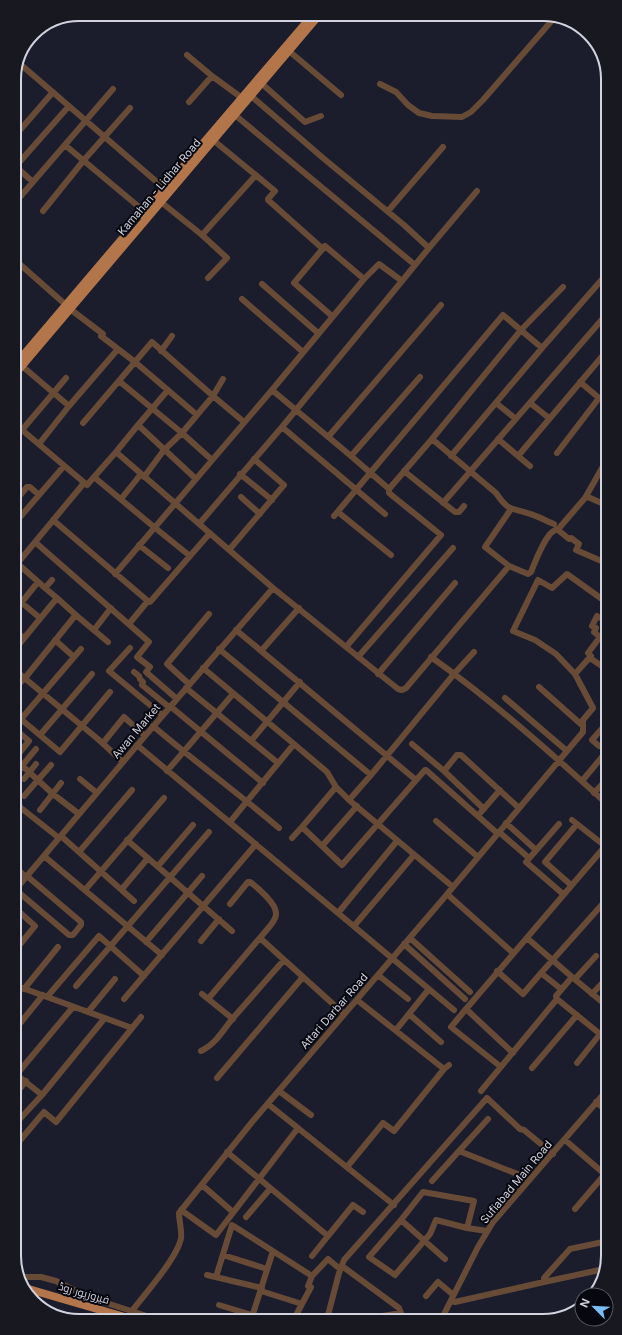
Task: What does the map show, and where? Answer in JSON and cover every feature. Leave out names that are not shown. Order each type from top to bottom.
[{"type":"main road","name":"Kamahan - Lidhar Road","points":[[68,307],[145,212],[307,21]]},
{"type":"main road","name":"Kamahan - Lidhar Road","points":[[21,362],[161,202],[314,21]]},
{"type":"main road","name":"فیروزپور روڈ","points":[[33,1290],[114,1314]]},
{"type":"street","points":[[380,84],[396,92],[408,105],[419,113],[440,117],[462,117],[471,112],[479,104],[552,22]]},
{"type":"street","points":[[289,51],[342,96]]},
{"type":"street","points":[[188,55],[212,76],[242,98]]},
{"type":"street","points":[[23,66],[165,189]]},
{"type":"street","points":[[190,102],[212,76]]},
{"type":"street","points":[[261,84],[306,122],[320,116]]},
{"type":"street","points":[[21,196],[113,90]]},
{"type":"street","points":[[21,129],[53,92]]},
{"type":"street","points":[[251,96],[388,211],[429,248]]},
{"type":"street","points":[[21,159],[69,106]]},
{"type":"street","points":[[42,211],[130,108]]},
{"type":"street","points":[[235,115],[415,265]]},
{"type":"street","points":[[213,140],[275,191],[268,200],[323,249]]},
{"type":"street","points":[[65,145],[145,212]]},
{"type":"street","points":[[388,211],[443,147]]},
{"type":"street","points":[[21,171],[33,182]]},
{"type":"street","points":[[202,235],[256,175]]},
{"type":"street","points":[[198,524],[282,427],[477,191]]},
{"type":"street","points":[[161,202],[202,235],[227,258],[208,278]]},
{"type":"street","points":[[332,316],[294,283],[325,246],[364,279]]},
{"type":"street","points":[[115,574],[272,390],[364,279],[379,264],[402,281]]},
{"type":"street","points":[[21,265],[68,307],[103,334],[102,336],[197,415]]},
{"type":"street","points":[[451,456],[601,281]]},
{"type":"street","points":[[262,284],[318,333]]},
{"type":"street","points":[[389,490],[432,440],[521,330],[563,287]]},
{"type":"street","points":[[242,299],[303,352]]},
{"type":"street","points":[[328,437],[441,305]]},
{"type":"street","points":[[391,555],[336,514],[503,315],[542,348]]},
{"type":"street","points":[[443,503],[601,321]]},
{"type":"street","points":[[161,351],[172,336]]},
{"type":"street","points":[[83,424],[152,342],[244,422]]},
{"type":"street","points":[[39,444],[69,406],[118,349]]},
{"type":"street","points":[[518,456],[601,358]]},
{"type":"street","points":[[21,368],[69,406]]},
{"type":"street","points":[[351,456],[420,377]]},
{"type":"street","points":[[66,378],[22,430],[84,483]]},
{"type":"street","points":[[120,499],[164,450],[182,433],[213,396],[223,379]]},
{"type":"street","points":[[119,381],[212,460]]},
{"type":"street","points":[[556,453],[599,398],[580,382]]},
{"type":"street","points":[[21,558],[84,483],[87,484],[94,477],[168,390]]},
{"type":"street","points":[[272,390],[370,472],[389,490],[390,493],[441,535],[346,647]]},
{"type":"street","points":[[496,403],[516,419]]},
{"type":"street","points":[[530,403],[549,418]]},
{"type":"street","points":[[138,425],[196,479]]},
{"type":"street","points":[[282,427],[385,514]]},
{"type":"street","points":[[498,439],[530,466]]},
{"type":"street","points":[[432,440],[496,493],[503,503],[512,509],[531,514],[556,527],[569,539],[571,538],[578,544],[576,550],[601,561]]},
{"type":"street","points":[[116,452],[273,588],[398,689],[402,690],[509,566]]},
{"type":"street","points":[[229,550],[284,485],[254,459]]},
{"type":"street","points":[[21,516],[64,466]]},
{"type":"street","points":[[528,574],[531,572],[550,532],[585,498],[601,470]]},
{"type":"street","points":[[404,471],[457,513],[464,506]]},
{"type":"street","points":[[240,474],[272,500]]},
{"type":"street","points":[[94,477],[190,556]]},
{"type":"street","points":[[21,494],[27,487],[30,487],[39,495]]},
{"type":"street","points":[[241,497],[260,514]]},
{"type":"street","points":[[585,498],[588,497],[601,503]]},
{"type":"street","points":[[512,509],[485,547],[509,566],[528,574],[552,588],[567,574],[601,598]]},
{"type":"street","points":[[53,520],[147,602]]},
{"type":"street","points":[[129,624],[147,602],[150,602],[210,534]]},
{"type":"street","points":[[35,542],[149,642],[137,656],[150,667],[146,672],[177,699]]},
{"type":"street","points":[[139,545],[168,568]]},
{"type":"street","points":[[358,657],[453,548]]},
{"type":"street","points":[[21,568],[108,642]]},
{"type":"street","points":[[44,588],[52,580]]},
{"type":"street","points":[[538,580],[513,631],[536,640],[556,654],[575,674],[593,708],[583,720],[583,726]]},
{"type":"street","points":[[38,582],[21,602],[40,618]]},
{"type":"street","points":[[378,674],[455,583]]},
{"type":"street","name":"Awan Market","points":[[21,884],[153,726],[273,588]]},
{"type":"street","points":[[21,642],[57,598]]},
{"type":"street","points":[[94,630],[111,608]]},
{"type":"street","points":[[261,651],[299,608]]},
{"type":"street","points":[[209,614],[167,664],[216,714],[278,763]]},
{"type":"street","points":[[21,682],[74,617],[77,616]]},
{"type":"street","points":[[601,618],[597,616],[592,626],[596,628],[594,632],[600,636],[588,653],[591,656],[590,658],[601,666]]},
{"type":"street","points":[[236,630],[416,780]]},
{"type":"street","points":[[55,640],[74,657]]},
{"type":"street","points":[[130,648],[109,671],[162,716]]},
{"type":"street","points":[[21,713],[42,693],[81,649]]},
{"type":"street","points":[[219,649],[371,775]]},
{"type":"street","points":[[349,800],[474,652]]},
{"type":"street","points":[[431,657],[559,760],[601,799]]},
{"type":"street","points":[[575,674],[590,658]]},
{"type":"street","points":[[203,668],[327,772],[336,787],[349,800],[453,887]]},
{"type":"street","points":[[134,672],[140,676],[139,679],[143,682],[142,685],[264,782]]},
{"type":"street","points":[[21,674],[123,762]]},
{"type":"street","points":[[40,735],[92,674]]},
{"type":"street","points":[[251,741],[300,682]]},
{"type":"street","points":[[539,686],[583,726]]},
{"type":"street","points":[[21,719],[60,752],[110,692]]},
{"type":"street","points":[[167,771],[233,694]]},
{"type":"street","points":[[505,698],[568,751]]},
{"type":"street","points":[[102,743],[124,717],[145,736]]},
{"type":"street","points":[[153,726],[183,752],[279,828]]},
{"type":"street","name":"Attari Darbar Road","points":[[181,1210],[227,1152],[448,894],[506,823],[579,738],[583,732],[583,726]]},
{"type":"street","points":[[599,746],[592,740],[601,730]]},
{"type":"street","points":[[21,734],[29,741],[21,752]]},
{"type":"street","points":[[230,822],[294,744]]},
{"type":"street","points":[[412,744],[444,771],[484,809]]},
{"type":"street","points":[[137,745],[454,1010]]},
{"type":"street","points":[[36,749],[22,766],[79,814]]},
{"type":"street","points":[[444,771],[457,755],[462,755],[519,808]]},
{"type":"street","points":[[582,781],[601,757]]},
{"type":"street","points":[[24,780],[36,764]]},
{"type":"street","points":[[24,796],[51,765]]},
{"type":"street","points":[[302,827],[342,865],[426,770],[529,858]]},
{"type":"street","points":[[80,779],[97,792]]},
{"type":"street","points":[[40,810],[54,794],[61,783]]},
{"type":"street","points":[[594,793],[601,785]]},
{"type":"street","points":[[292,838],[336,787]]},
{"type":"street","points":[[79,852],[132,790]]},
{"type":"street","points":[[478,816],[500,790]]},
{"type":"street","points":[[85,890],[164,798]]},
{"type":"street","points":[[322,846],[357,806]]},
{"type":"street","points":[[21,808],[79,852],[122,888],[134,901]]},
{"type":"street","points":[[436,821],[478,857]]},
{"type":"street","points":[[571,885],[545,862],[575,822],[601,841]]},
{"type":"street","points":[[506,823],[536,850]]},
{"type":"street","points":[[559,824],[526,862],[563,894]]},
{"type":"street","points":[[158,866],[193,825]]},
{"type":"street","points":[[76,986],[209,832]]},
{"type":"street","points":[[127,840],[232,931]]},
{"type":"street","points":[[338,913],[397,841]]},
{"type":"street","points":[[124,999],[256,844]]},
{"type":"street","points":[[501,1067],[451,1027],[601,851]]},
{"type":"street","points":[[354,926],[414,855]]},
{"type":"street","points":[[44,856],[162,955]]},
{"type":"street","points":[[122,888],[148,858]]},
{"type":"street","points":[[21,872],[81,922],[81,925],[73,935],[70,935],[21,893]]},
{"type":"street","points":[[146,942],[202,876]]},
{"type":"street","points":[[208,999],[260,938],[275,919],[277,914],[270,901],[250,882],[248,882],[230,904]]},
{"type":"street","points":[[448,894],[513,953]]},
{"type":"street","points":[[498,971],[523,994],[601,906]]},
{"type":"street","points":[[21,913],[35,926],[21,943]]},
{"type":"street","points":[[200,941],[219,919]]},
{"type":"street","points":[[21,1023],[99,936],[144,976]]},
{"type":"street","points":[[260,938],[344,1014]]},
{"type":"street","points":[[410,938],[470,992]]},
{"type":"street","points":[[527,938],[601,1001]]},
{"type":"street","points":[[404,944],[465,999]]},
{"type":"street","points":[[24,988],[58,947]]},
{"type":"street","points":[[481,1091],[557,998],[556,996],[561,989],[596,956]]},
{"type":"street","points":[[201,1051],[208,1048],[215,1041],[284,960]]},
{"type":"street","points":[[541,973],[561,989]]},
{"type":"street","points":[[378,975],[408,999]]},
{"type":"street","points":[[217,1078],[303,977]]},
{"type":"street","points":[[88,1012],[115,979]]},
{"type":"street","points":[[592,994],[601,984]]},
{"type":"street","points":[[21,987],[104,1019],[132,1028]]},
{"type":"street","points":[[396,1030],[429,989]]},
{"type":"street","points":[[202,994],[233,1019]]},
{"type":"street","points":[[557,998],[600,1034],[578,1063]]},
{"type":"street","points":[[346,1167],[383,1123],[394,1131],[447,1067],[357,1000]]},
{"type":"street","points":[[21,1069],[73,1007]]},
{"type":"street","points":[[466,1009],[513,1053]]},
{"type":"street","points":[[409,1014],[441,1042]]},
{"type":"street","points":[[532,1068],[577,1015]]},
{"type":"street","points":[[21,1139],[44,1112],[56,1122],[141,1017]]},
{"type":"street","points":[[21,1118],[104,1019]]},
{"type":"street","points":[[21,1078],[42,1094]]},
{"type":"street","points":[[21,1088],[26,1082]]},
{"type":"street","points":[[279,1091],[311,1115]]},
{"type":"street","name":"Sufiabad Main Road","points":[[444,1314],[487,1230],[601,1097]]},
{"type":"street","points":[[328,1314],[344,1260],[487,1098],[520,1129],[524,1130],[552,1154]]},
{"type":"street","points":[[596,1102],[601,1106]]},
{"type":"street","points":[[268,1104],[394,1205]]},
{"type":"street","points":[[432,1181],[488,1119]]},
{"type":"street","points":[[132,1311],[163,1270],[175,1251],[181,1238],[179,1213],[181,1210],[216,1235],[258,1178],[298,1128]]},
{"type":"street","points":[[565,1140],[601,1171]]},
{"type":"street","points":[[459,1150],[530,1179]]},
{"type":"street","points":[[227,1152],[328,1236]]},
{"type":"street","points":[[575,1209],[601,1180]]},
{"type":"street","points":[[202,1185],[233,1212]]},
{"type":"street","points":[[246,1217],[270,1189]]},
{"type":"street","points":[[467,1228],[474,1201],[423,1192],[370,1257],[394,1275],[430,1234],[436,1220],[467,1228],[487,1230]]},
{"type":"street","points":[[312,1256],[353,1205],[363,1212]]},
{"type":"street","points":[[401,1220],[445,1259]]},
{"type":"street","points":[[216,1277],[232,1226],[312,1276]]},
{"type":"street","points":[[544,1282],[544,1278],[570,1249],[601,1242]]},
{"type":"street","points":[[253,1314],[273,1252]]},
{"type":"street","points":[[223,1255],[267,1269]]},
{"type":"street","points":[[297,1314],[311,1287],[308,1286],[312,1276],[328,1259],[399,1308],[401,1313],[395,1314]]},
{"type":"street","points":[[451,1301],[455,1302],[599,1270]]},
{"type":"street","points":[[207,1275],[261,1290],[302,1304]]},
{"type":"street","points":[[25,1277],[41,1277],[56,1281],[88,1297],[141,1314]]},
{"type":"street","points":[[426,1296],[438,1282],[450,1293],[454,1294]]},
{"type":"street","points":[[219,1305],[244,1314]]}]
